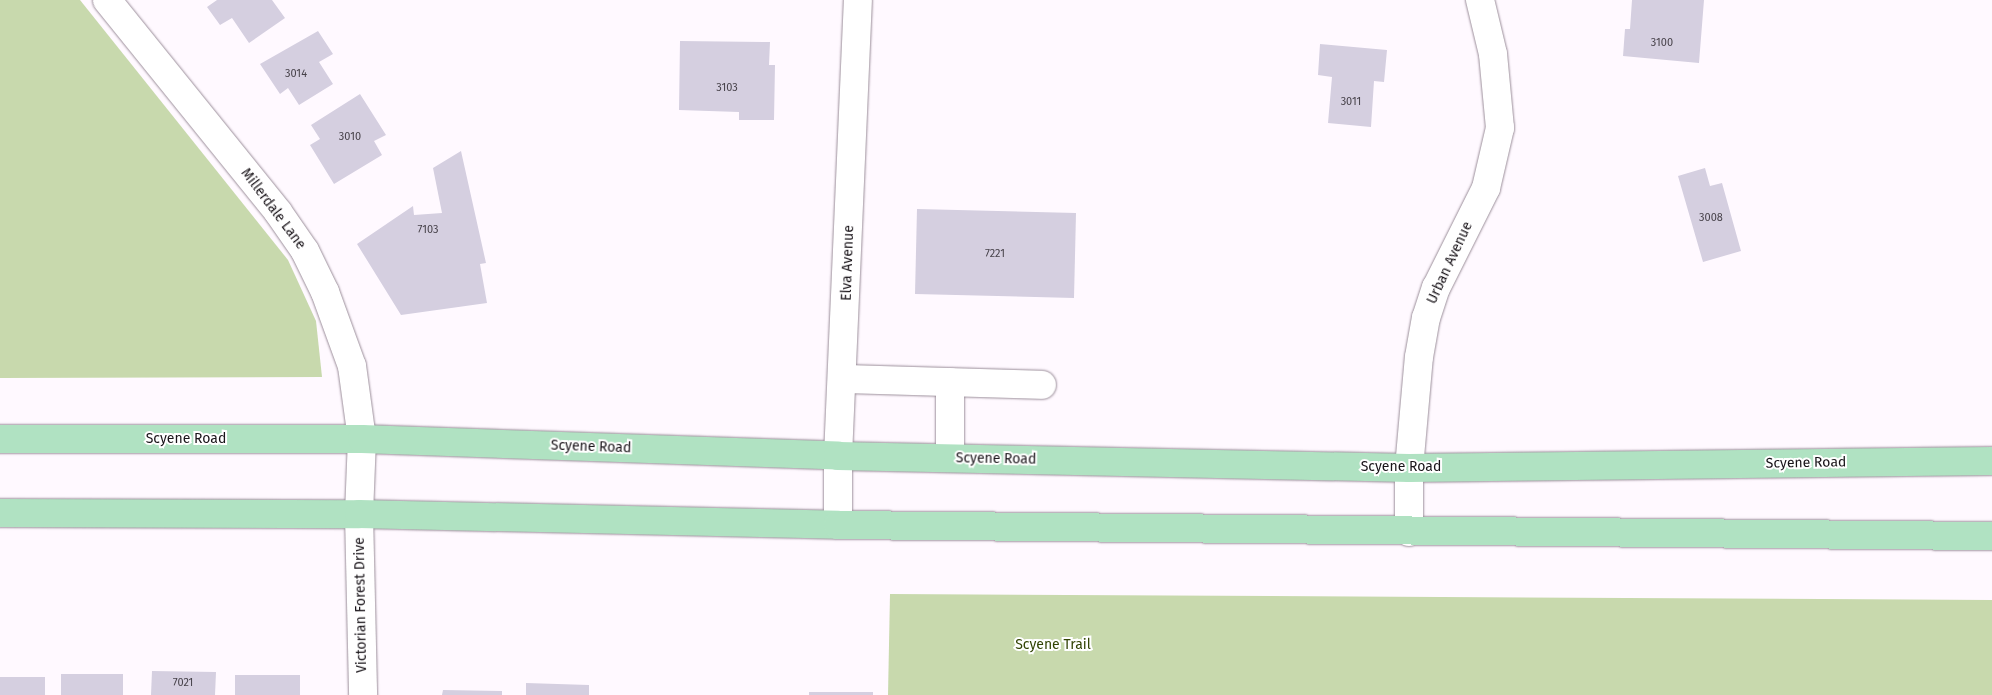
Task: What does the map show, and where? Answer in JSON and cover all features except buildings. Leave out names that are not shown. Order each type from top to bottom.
[{"type":"main road","name":"Scyene Road","points":[[0,439],[362,439],[838,456],[1409,468],[1992,461]]},
{"type":"main road","points":[[0,513],[359,514],[838,526],[1992,536]]},
{"type":"street","name":"Millerdale Lane","points":[[107,0],[278,212],[305,251],[325,292],[352,366],[362,439],[359,514]]},
{"type":"street","name":"Elva Avenue","points":[[838,526],[838,456],[843,379],[858,0]]},
{"type":"street","name":"Urban Avenue","points":[[1409,532],[1409,468],[1419,358],[1426,318],[1436,288],[1486,188],[1500,128],[1493,54],[1480,0]]},
{"type":"street","points":[[843,379],[1042,385]]},
{"type":"street","points":[[950,382],[950,458]]},
{"type":"street","name":"Victorian Forest Drive","points":[[359,514],[363,695]]},
{"type":"green space","points":[[0,0],[80,0],[288,260],[316,321],[322,377],[0,378]]},
{"type":"green space","name":"Scyene Trail","points":[[890,594],[1992,600],[1992,695],[888,695]]}]
